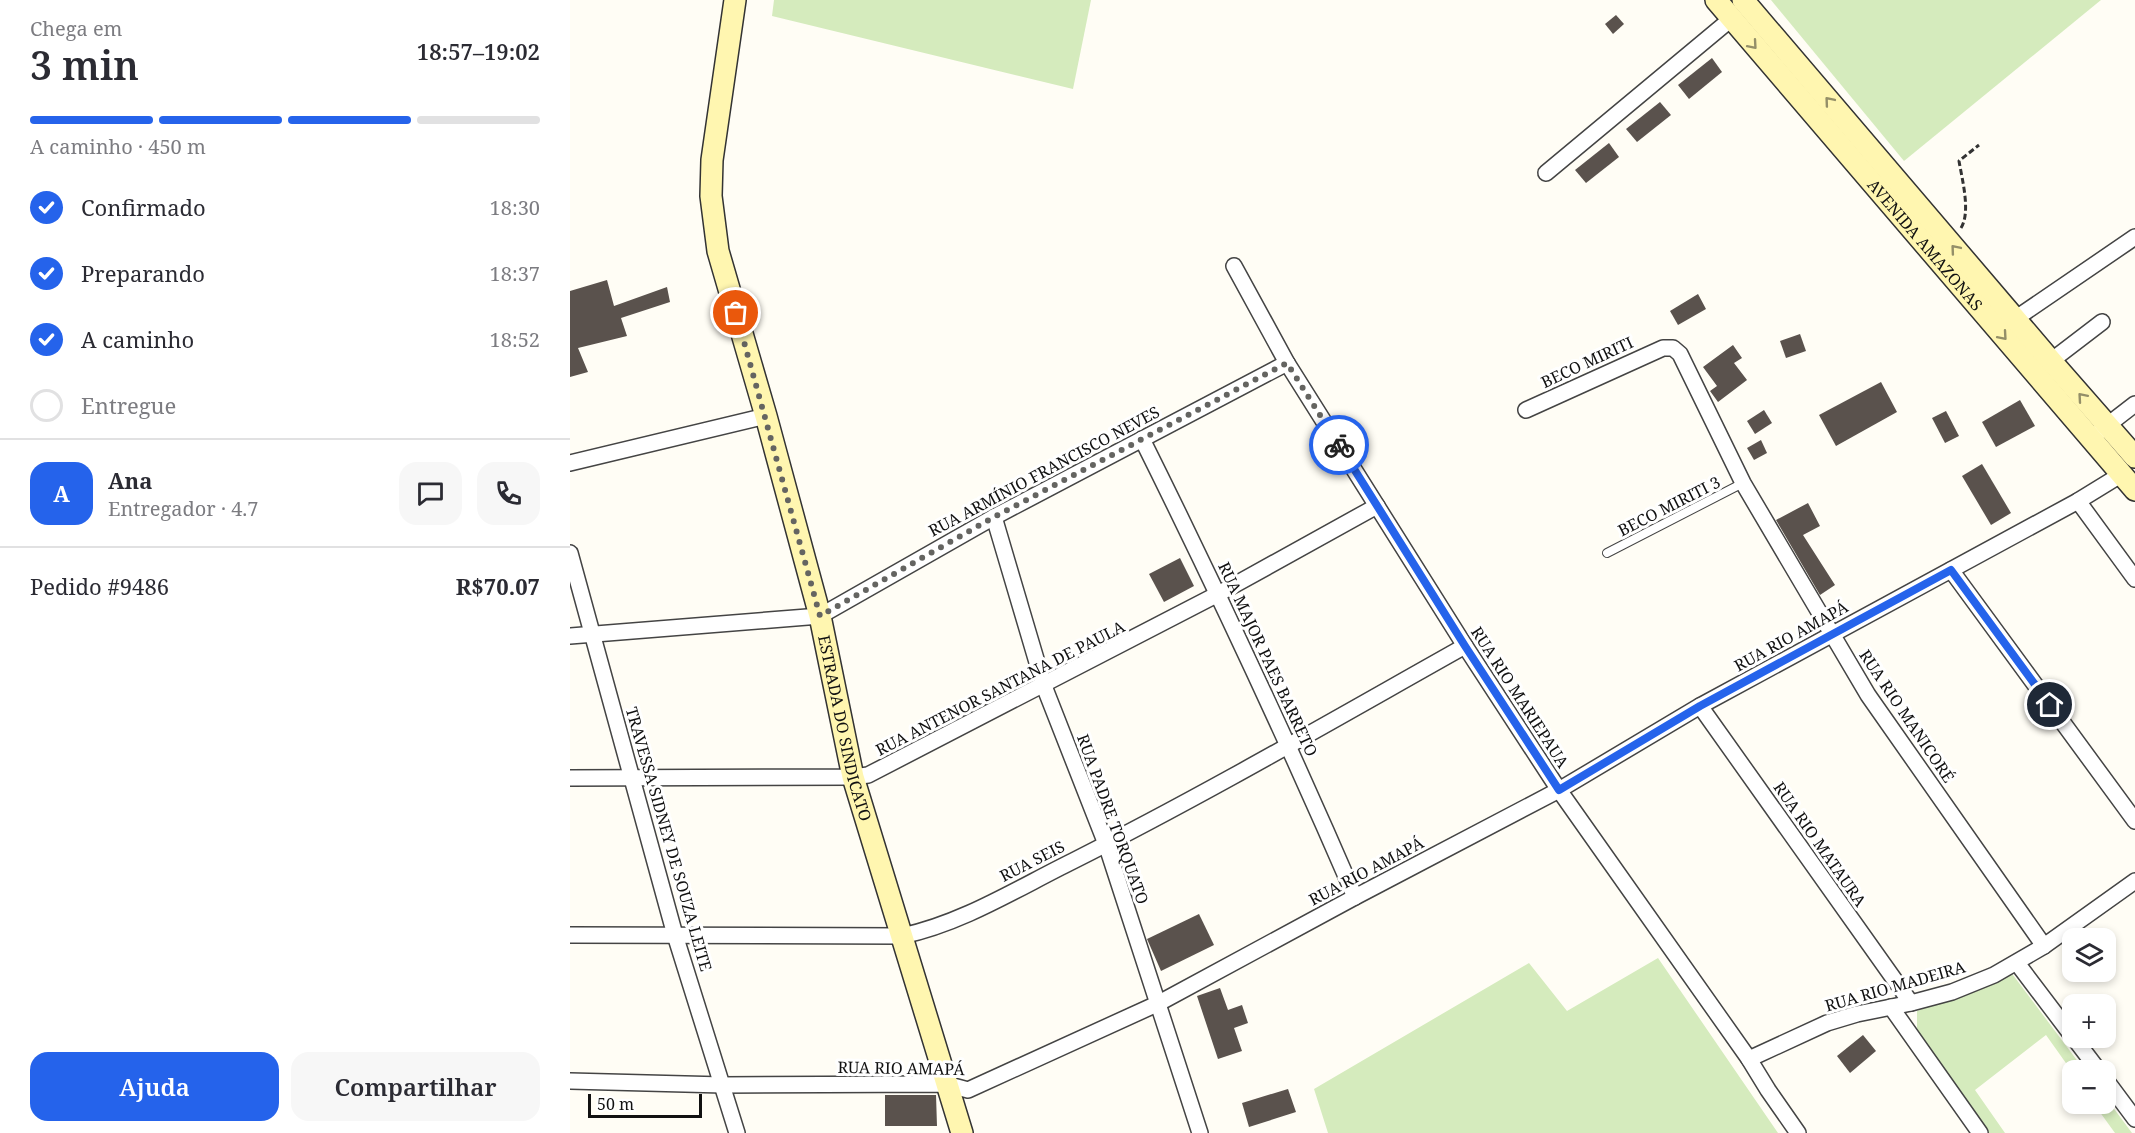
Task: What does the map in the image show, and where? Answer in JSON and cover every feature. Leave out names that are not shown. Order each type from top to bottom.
[{"type":"street","name":"ESTRADA DO SINDICATO","points":[[735,0],[712,160],[711,196],[718,251],[766,416],[820,616],[853,777],[962,1133]]},
{"type":"street","name":"AVENIDA AMAZONAS","points":[[1743,0],[2051,361],[2099,432],[2128,482]]},
{"type":"street","points":[[1546,172],[1721,5]]},
{"type":"street","name":"AVENIDA AMAZONAS","points":[[1721,5],[2099,432],[2135,457]]},
{"type":"street","points":[[2015,320],[2135,237]]},
{"type":"street","name":"RUA RIO MARIEPAUA","points":[[1234,266],[1287,363],[1465,646],[1559,790],[1749,1059],[1798,1133]]},
{"type":"street","points":[[2051,361],[2102,322]]},
{"type":"street","name":"BECO MIRITI","points":[[1526,410],[1663,348]]},
{"type":"street","name":"RUA RIO MANICORÉ","points":[[1663,348],[1673,348],[1680,354],[1743,483],[1868,695],[2044,946]]},
{"type":"street","name":"RUA ARMÍNIO FRANCISCO NEVES","points":[[570,636],[820,616],[994,517],[1287,363]]},
{"type":"street","points":[[2099,432],[2135,404]]},
{"type":"street","points":[[570,463],[766,416]]},
{"type":"street","name":"RUA MAJOR PAES BARRETO","points":[[1142,439],[1289,746],[1355,897]]},
{"type":"street","name":"RUA RIO AMAPÁ","points":[[570,1081],[723,1085],[946,1084],[968,1090],[1159,1003],[1559,790],[1700,706],[2078,501],[2128,482]]},
{"type":"street","points":[[2078,501],[2135,579]]},
{"type":"street","name":"RUA ANTENOR SANTANA DE PAULA","points":[[570,778],[868,776],[1218,594],[1377,506]]},
{"type":"street","name":"RUA PADRE TORQUATO","points":[[994,517],[1044,686],[1106,844],[1200,1133]]},
{"type":"street","name":"TRAVESSA SIDNEY DE SOUZA LEITE","points":[[570,553],[675,935],[737,1133]]},
{"type":"street","points":[[1951,570],[2135,821]]},
{"type":"street","name":"RUA SEIS","points":[[570,935],[902,936],[923,931],[958,919],[1106,844],[1289,746],[1465,646]]},
{"type":"street","name":"RUA RIO MATAURA","points":[[1700,706],[1911,1003]]},
{"type":"street","name":"RUA RIO MADEIRA","points":[[1749,1059],[1827,1023],[1952,992],[1994,975],[2044,946],[2135,880]]},
{"type":"street","points":[[2018,963],[2062,1022]]},
{"type":"street","points":[[1891,1007],[1980,1133]]},
{"type":"street","points":[[2081,1048],[2091,1060]]},
{"type":"street","points":[[2116,1093],[2135,1119]]},
{"type":"lane","name":"BECO MIRITI 3","points":[[1607,553],[1743,483]]},
{"type":"path","points":[[1952,245],[1964,223],[1965,197],[1959,161],[1979,145]]},
{"type":"green space","points":[[774,0],[1091,0],[1073,89],[772,16]]},
{"type":"green space","points":[[1771,0],[2101,0],[1904,161]]},
{"type":"green space","points":[[1658,958],[1778,1133],[1328,1133],[1314,1089],[1529,963],[1567,1011]]},
{"type":"green space","points":[[2010,971],[2062,1040],[2062,1048],[2068,1048],[2077,1060],[2064,1060],[2046,1035],[1975,1090],[2005,1133],[1987,1133],[1917,1033],[1917,1011]]},
{"type":"green space","points":[[2116,1111],[2132,1133],[2115,1133],[2101,1114],[2116,1114]]},
{"type":"building","points":[[1616,15],[1624,24],[1613,34],[1605,24]]},
{"type":"building","points":[[1712,58],[1722,72],[1689,99],[1678,85]]},
{"type":"building","points":[[1660,102],[1671,115],[1637,142],[1626,129]]},
{"type":"building","points":[[1609,143],[1619,157],[1586,183],[1575,170]]},
{"type":"building","points":[[607,280],[614,306],[667,287],[670,302],[621,318],[627,336],[578,348],[588,372],[570,377],[570,291]]},
{"type":"building","points":[[1698,294],[1706,309],[1678,325],[1670,311]]},
{"type":"building","points":[[1800,334],[1806,351],[1786,358],[1780,341]]},
{"type":"building","points":[[1733,345],[1742,358],[1734,363],[1747,380],[1718,402],[1710,391],[1717,386],[1703,367]]},
{"type":"building","points":[[1881,382],[1897,412],[1836,446],[1819,415]]},
{"type":"building","points":[[2020,400],[2035,426],[1996,447],[1982,422]]},
{"type":"building","points":[[1764,410],[1772,423],[1755,434],[1747,421]]},
{"type":"building","points":[[1946,411],[1959,436],[1945,443],[1932,418]]},
{"type":"building","points":[[1761,440],[1767,453],[1754,460],[1747,448]]},
{"type":"building","points":[[1982,464],[2011,513],[1991,525],[1962,476]]},
{"type":"building","points":[[1808,503],[1820,526],[1803,535],[1835,585],[1820,595],[1776,520]]},
{"type":"building","points":[[1180,558],[1194,586],[1164,602],[1149,574]]},
{"type":"building","points":[[1199,914],[1214,945],[1161,971],[1147,939]]},
{"type":"building","points":[[1220,988],[1228,1010],[1242,1005],[1248,1023],[1234,1028],[1242,1051],[1218,1059],[1197,996]]},
{"type":"building","points":[[1863,1035],[1876,1051],[1850,1073],[1837,1056]]},
{"type":"building","points":[[1288,1089],[1296,1112],[1249,1127],[1242,1103]]},
{"type":"building","points":[[885,1095],[936,1095],[937,1126],[885,1126]]},
{"type":"way so far","points":[[736,313],[820,616],[994,517],[1287,363],[1339,445]]},
{"type":"route","points":[[1339,445],[1465,646],[1559,790],[1700,706],[1951,570],[2050,705]]}]
